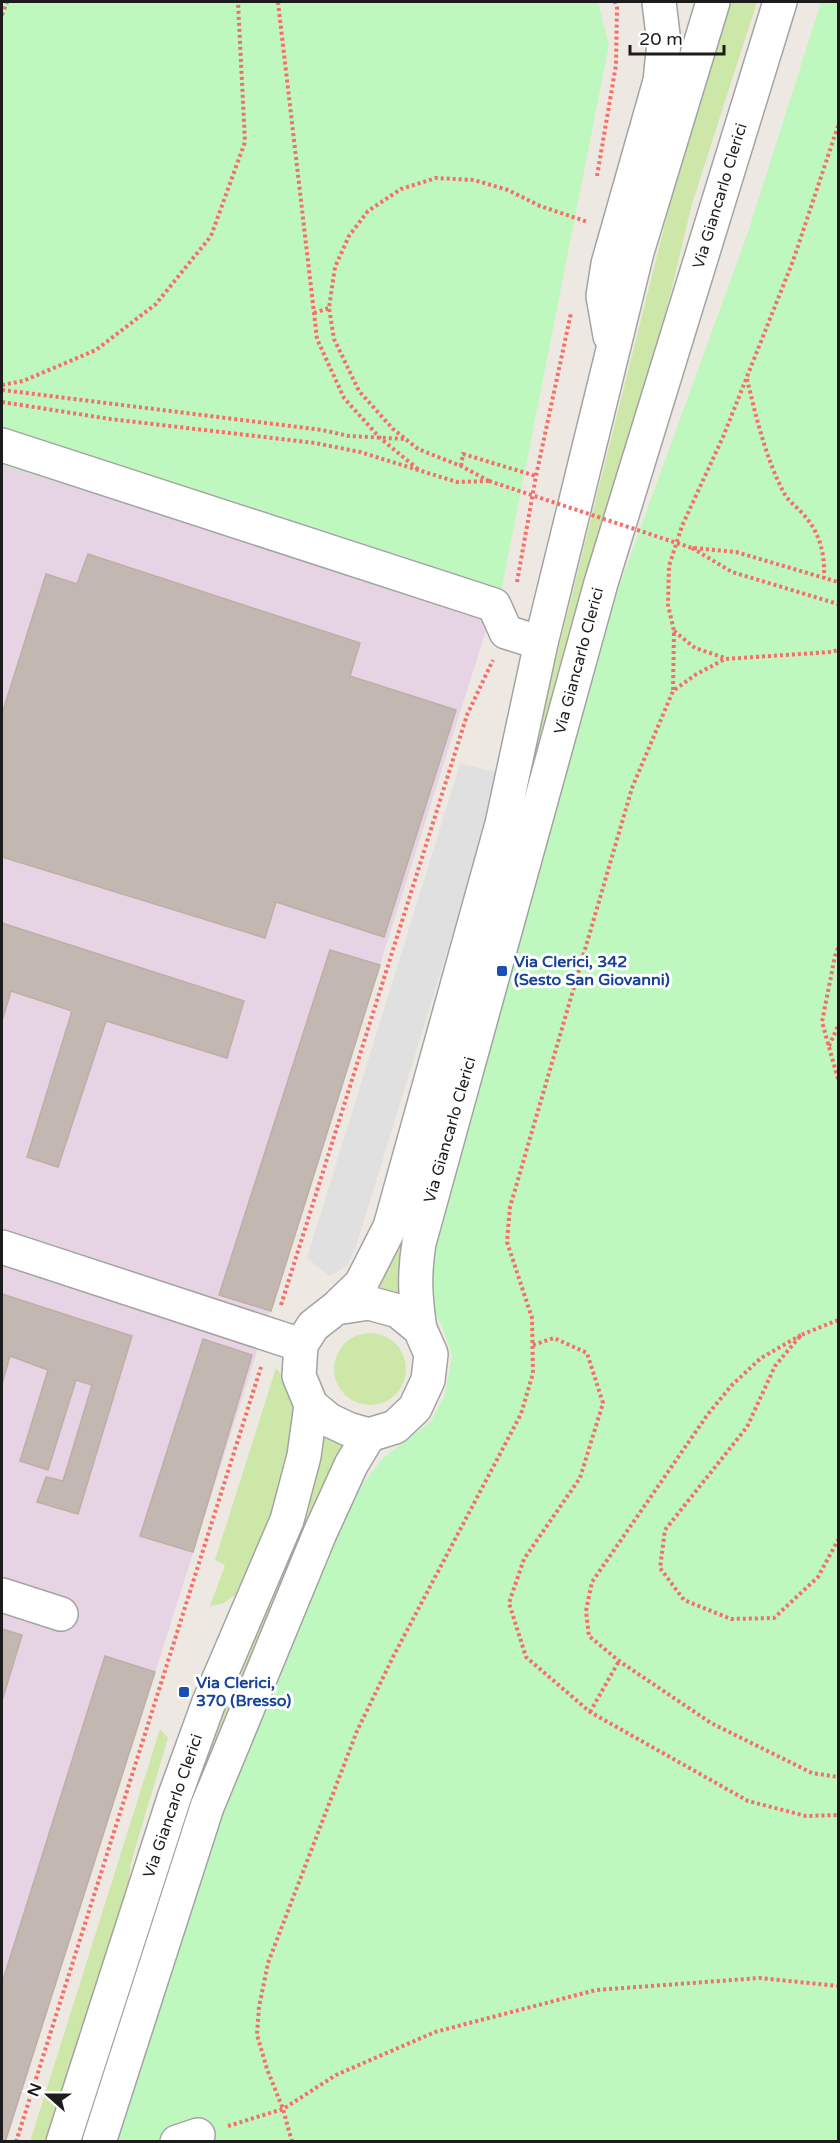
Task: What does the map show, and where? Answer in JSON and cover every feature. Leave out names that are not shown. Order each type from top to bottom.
[{"type":"street","name":"Via Giancarlo Clerici","points":[[613,356],[603,296],[608,264],[660,81],[664,44],[659,2]]},
{"type":"street","name":"Via Giancarlo Clerici","points":[[336,1308],[361,1284],[390,1227],[502,824],[542,642],[637,252],[713,2]]},
{"type":"street","name":"Via Giancarlo Clerici","points":[[420,1329],[415,1271],[419,1243],[601,583],[780,2]]},
{"type":"street","points":[[2,445],[494,605],[506,632],[542,642]]},
{"type":"street","points":[[2,1246],[286,1340],[313,1326],[336,1308],[369,1303],[398,1311],[420,1329],[431,1354],[428,1380],[415,1408],[395,1427],[369,1435],[329,1420],[311,1405],[286,1340]]},
{"type":"street","name":"Via Giancarlo Clerici","points":[[63,2142],[174,1798],[205,1712],[287,1520],[304,1456],[311,1405]]},
{"type":"street","name":"Via Giancarlo Clerici","points":[[99,2142],[207,1807],[325,1522],[351,1465],[369,1435]]},
{"type":"street","points":[[2,1595],[61,1614]]},
{"type":"path","points":[[2,2],[4,9]]},
{"type":"path","points":[[2,15],[7,2]]},
{"type":"path","points":[[2,385],[23,381],[96,350],[156,304],[211,236],[245,142],[238,2]]},
{"type":"path","points":[[278,2],[317,339],[344,398],[380,438],[419,470]]},
{"type":"path","points":[[597,177],[616,65],[617,8],[615,2]]},
{"type":"path","points":[[292,2142],[258,2035],[259,2007],[268,1963],[357,1731],[521,1414],[533,1373],[532,1318],[507,1242],[510,1207],[632,788],[673,691],[674,631],[668,605],[669,566],[682,526],[723,437],[793,261],[838,126]]},
{"type":"path","points":[[589,222],[540,206],[508,190],[474,180],[436,178],[401,189],[368,211],[349,236],[335,267],[329,308],[334,339],[359,391],[393,429],[418,449],[461,466],[489,481],[692,548],[732,572],[838,604]]},
{"type":"path","points":[[587,233],[591,211]]},
{"type":"path","points":[[314,313],[329,308]]},
{"type":"path","points":[[16,2142],[286,1340],[467,715],[506,632],[514,600],[536,476],[573,308]]},
{"type":"path","points":[[747,377],[760,427],[785,494],[810,522],[818,537],[824,557],[824,578]]},
{"type":"path","points":[[2,390],[322,430],[349,436],[406,440]]},
{"type":"path","points":[[2,402],[110,419],[315,443],[360,452],[457,482],[489,481]]},
{"type":"path","points":[[461,466],[464,454],[536,476]]},
{"type":"path","points":[[692,548],[736,552],[838,582]]},
{"type":"path","points":[[674,631],[695,648],[725,658],[838,650]]},
{"type":"path","points":[[673,691],[694,675],[725,658]]},
{"type":"path","points":[[838,948],[822,1022],[838,1079]]},
{"type":"path","points":[[828,1047],[838,1026]]},
{"type":"path","points":[[838,1320],[801,1335],[760,1358],[732,1385],[714,1407],[592,1582],[586,1611],[589,1636],[619,1661],[711,1722],[812,1773],[838,1777]]},
{"type":"path","points":[[801,1335],[776,1366],[747,1427],[665,1530],[660,1568],[684,1600],[731,1619],[774,1618],[818,1577],[838,1540]]},
{"type":"path","points":[[532,1345],[554,1338],[587,1353],[603,1403],[580,1478],[524,1559],[509,1603],[526,1657],[590,1712],[748,1801],[806,1816],[838,1815]]},
{"type":"path","points":[[590,1712],[619,1661]]},
{"type":"path","points":[[188,2138],[283,2109],[336,2075],[435,2032],[596,1990],[760,1978],[838,1986]]},
{"type":"shaded area","points":[[2,465],[491,615],[6,2142],[2,2141]]},
{"type":"shaded area","points":[[460,764],[502,773],[356,1246],[348,1265],[330,1276],[307,1258]]},
{"type":"green space","points":[[2,2],[598,2],[609,45],[502,587],[491,615],[2,465]]},
{"type":"green space","points":[[730,2],[757,2],[692,204],[642,412],[402,1295],[382,1290],[380,1284],[397,1253],[415,1198],[520,802],[678,172]]},
{"type":"green space","points":[[821,2],[838,2],[838,2141],[111,2142],[236,1777],[298,1618],[359,1488],[383,1458],[431,1421],[445,1395],[452,1355],[442,1326],[429,1302],[431,1247],[591,664],[747,235]]},
{"type":"green space","points":[[370,1333],[384,1336],[396,1343],[403,1355],[406,1369],[403,1383],[396,1395],[384,1402],[370,1405],[356,1402],[344,1395],[337,1383],[334,1369],[337,1355],[344,1343],[356,1336]]},
{"type":"green space","points":[[276,1368],[288,1384],[293,1410],[293,1443],[287,1480],[239,1592],[224,1603],[210,1606],[225,1565],[215,1560]]},
{"type":"green space","points":[[322,1428],[353,1448],[90,2141],[76,2142],[203,1755]]},
{"type":"green space","points":[[160,1729],[168,1738],[131,1863],[128,1885],[133,1897],[55,2141],[30,2142]]},
{"type":"building","points":[[88,554],[360,643],[350,676],[456,710],[384,937],[276,902],[265,938],[2,857],[2,714],[46,574],[77,584]]},
{"type":"building","points":[[2,923],[244,1001],[227,1058],[106,1021],[58,1167],[27,1157],[72,1011],[11,991],[2,1021]]},
{"type":"building","points":[[330,950],[380,965],[271,1311],[219,1295]]},
{"type":"building","points":[[2,1294],[132,1336],[78,1514],[37,1502],[46,1477],[63,1481],[92,1385],[76,1380],[48,1470],[20,1461],[48,1370],[10,1356],[2,1384]]},
{"type":"building","points":[[203,1339],[252,1355],[193,1552],[140,1536]]},
{"type":"building","points":[[2,1629],[22,1635],[2,1701]]},
{"type":"building","points":[[105,1656],[155,1672],[5,2142],[2,2142],[2,1983]]},
{"type":"place","name":"Via Clerici, 342 (Sesto San Giovanni)","points":[[502,971]]},
{"type":"place","name":"Via Clerici, 370 (Bresso)","points":[[184,1692]]}]
